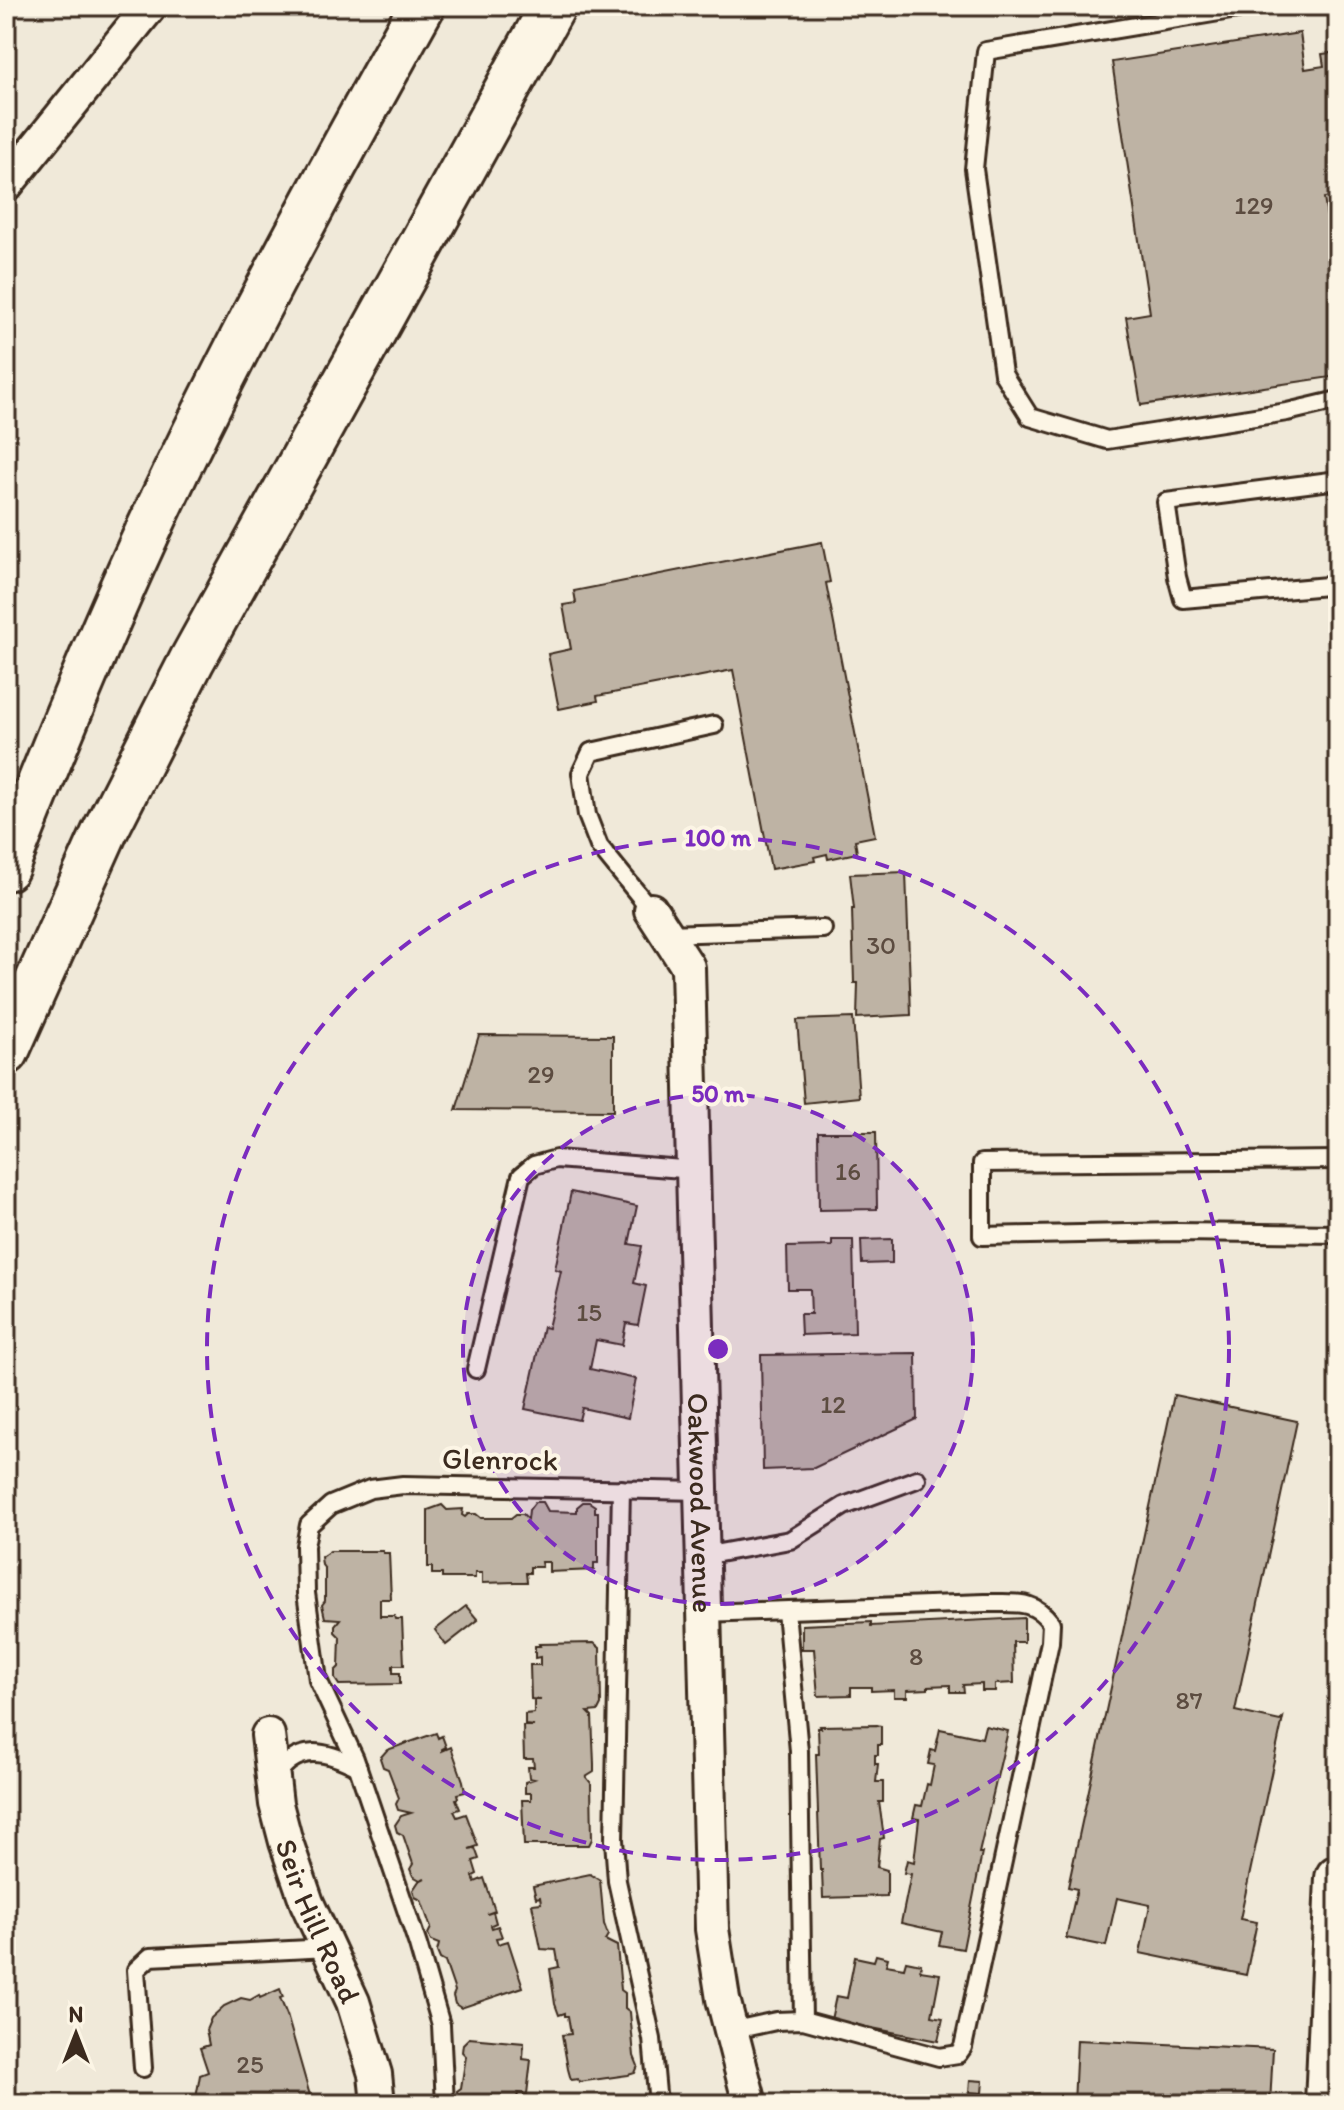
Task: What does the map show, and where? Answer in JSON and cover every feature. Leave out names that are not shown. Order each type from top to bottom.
[{"type":"main road","points":[[6,868],[142,543],[225,375],[422,6]]},
{"type":"main road","points":[[6,1052],[105,831],[192,660],[553,6]]},
{"type":"main road","points":[[1328,2104],[1338,1878]]},
{"type":"street","points":[[6,185],[150,6]]},
{"type":"street","name":"Oakwood Avenue","points":[[659,922],[688,967],[712,1929],[730,2031],[750,2104]]},
{"type":"street","name":"Seir Hill Road","points":[[268,1735],[276,1804],[296,1872],[367,2042],[378,2104]]},
{"type":"lane","points":[[1255,6],[986,51],[974,169],[1003,374],[1030,417],[1107,440],[1287,412],[1338,400]]},
{"type":"lane","points":[[1338,480],[1166,502],[1183,599],[1338,585]]},
{"type":"lane","points":[[714,725],[591,752],[581,773],[587,815],[599,846],[659,922],[823,929]]},
{"type":"lane","points":[[476,1369],[521,1176],[527,1170],[556,1159],[695,1170]]},
{"type":"lane","points":[[1338,1160],[982,1163],[982,1236],[1177,1232],[1338,1234]]},
{"type":"lane","points":[[703,1556],[790,1540],[844,1506],[917,1479]]},
{"type":"lane","name":"Glenrock","points":[[358,1767],[318,1680],[306,1593],[305,1546],[309,1525],[331,1505],[370,1489],[403,1485],[702,1491]]},
{"type":"lane","points":[[621,1489],[614,1840],[617,1881],[652,2039],[658,2104]]},
{"type":"lane","points":[[704,1613],[985,1603],[1041,1608],[1051,1623],[1050,1642],[963,2047],[958,2054],[939,2057],[803,2020],[776,2021],[730,2031]]},
{"type":"lane","points":[[786,1611],[799,1751],[803,2020]]},
{"type":"lane","points":[[273,1781],[283,1766],[296,1756],[315,1753],[334,1755],[358,1767],[418,1945],[441,2025],[445,2104]]},
{"type":"lane","points":[[143,2068],[136,1970],[150,1957],[329,1948]]},
{"type":"building","points":[[1300,33],[1305,69],[1324,66],[1322,54],[1338,52],[1338,196],[1324,198],[1338,286],[1338,376],[1141,405],[1126,317],[1150,313],[1112,62]]},
{"type":"building","points":[[822,542],[830,582],[826,583],[875,836],[855,840],[857,853],[828,859],[827,854],[814,857],[815,861],[771,869],[733,670],[597,696],[598,701],[559,709],[548,654],[571,649],[563,605],[576,603],[574,591]]},
{"type":"building","points":[[906,872],[911,1015],[857,1018],[858,983],[854,983],[854,909],[850,874]]},
{"type":"building","points":[[853,1018],[859,1097],[804,1103],[797,1020]]},
{"type":"building","points":[[479,1035],[613,1036],[613,1111],[456,1110]]},
{"type":"building","points":[[818,1132],[876,1132],[877,1209],[819,1210]]},
{"type":"building","points":[[571,1192],[637,1206],[629,1244],[642,1246],[634,1283],[646,1286],[638,1325],[626,1323],[622,1345],[596,1340],[590,1369],[636,1379],[628,1418],[582,1408],[579,1420],[525,1409],[543,1327],[548,1328],[561,1271],[555,1269]]},
{"type":"building","points":[[892,1239],[892,1263],[862,1264],[861,1240]]},
{"type":"building","points":[[832,1240],[853,1240],[855,1333],[801,1335],[800,1314],[811,1314],[810,1289],[788,1289],[787,1247],[832,1246]]},
{"type":"building","points":[[916,1353],[917,1419],[814,1468],[763,1470],[761,1355]]},
{"type":"building","points":[[1174,1395],[1297,1421],[1235,1711],[1280,1721],[1283,1718],[1240,1919],[1257,1922],[1246,1975],[1140,1953],[1150,1905],[1117,1898],[1106,1946],[1066,1938],[1077,1889],[1068,1887]]},
{"type":"building","points":[[535,1502],[543,1502],[548,1511],[577,1512],[577,1507],[583,1502],[595,1506],[595,1512],[598,1512],[598,1563],[594,1563],[594,1570],[549,1572],[549,1562],[541,1562],[542,1567],[530,1567],[530,1573],[526,1573],[527,1582],[482,1583],[482,1573],[475,1573],[475,1578],[442,1578],[442,1574],[432,1574],[432,1567],[428,1567],[428,1510],[442,1505],[447,1510],[463,1509],[462,1515],[465,1517],[476,1514],[481,1518],[511,1518],[523,1514],[528,1519],[529,1510]]},
{"type":"building","points":[[330,1551],[389,1553],[391,1599],[380,1599],[380,1616],[402,1619],[404,1665],[393,1665],[393,1673],[400,1673],[400,1684],[339,1685],[335,1679],[335,1671],[339,1667],[340,1637],[335,1632],[335,1625],[340,1619],[325,1618],[322,1605],[325,1601],[325,1569],[321,1557]]},
{"type":"building","points":[[466,1606],[478,1620],[446,1645],[435,1630]]},
{"type":"building","points":[[1024,1618],[1024,1642],[1013,1642],[1014,1683],[995,1684],[995,1691],[982,1691],[982,1684],[963,1685],[964,1692],[950,1692],[950,1685],[928,1686],[928,1689],[907,1690],[907,1697],[894,1697],[894,1690],[871,1691],[871,1687],[851,1687],[851,1695],[818,1696],[814,1649],[802,1649],[802,1625],[871,1622],[871,1626]]},
{"type":"building","points":[[594,1643],[600,1648],[601,1705],[598,1711],[588,1712],[592,1716],[594,1764],[594,1772],[586,1777],[591,1783],[592,1839],[589,1845],[524,1845],[522,1800],[531,1800],[531,1793],[525,1793],[525,1782],[534,1779],[529,1778],[528,1767],[534,1767],[533,1759],[524,1759],[523,1726],[534,1726],[525,1725],[525,1714],[534,1713],[534,1700],[541,1700],[531,1699],[530,1665],[540,1665],[540,1657],[535,1658],[535,1646]]},
{"type":"building","points":[[881,1726],[881,1745],[878,1745],[878,1755],[875,1755],[875,1764],[878,1764],[876,1782],[883,1782],[883,1802],[879,1802],[884,1838],[880,1839],[877,1867],[887,1870],[887,1896],[823,1898],[816,1754],[819,1754],[818,1728]]},
{"type":"building","points":[[985,1726],[1008,1731],[979,1853],[982,1853],[963,1949],[939,1945],[942,1932],[901,1923],[911,1874],[904,1873],[907,1860],[914,1862],[919,1819],[913,1818],[916,1805],[922,1806],[927,1784],[930,1785],[934,1765],[928,1764],[931,1750],[935,1751],[940,1729],[982,1738]]},
{"type":"building","points":[[436,1733],[438,1738],[442,1736],[446,1747],[442,1751],[451,1747],[463,1781],[465,1792],[457,1794],[456,1799],[460,1809],[454,1811],[457,1817],[466,1814],[478,1846],[469,1849],[475,1848],[479,1859],[473,1861],[477,1874],[473,1876],[475,1882],[484,1878],[495,1911],[487,1914],[493,1912],[496,1923],[491,1925],[492,1928],[498,1926],[502,1937],[496,1938],[498,1944],[508,1941],[523,1987],[461,2008],[455,2004],[455,1991],[445,1962],[437,1952],[439,1944],[431,1941],[428,1934],[431,1928],[421,1900],[415,1897],[413,1890],[425,1878],[420,1880],[413,1876],[410,1869],[413,1864],[403,1835],[397,1832],[395,1825],[401,1816],[411,1813],[398,1810],[396,1804],[399,1798],[388,1769],[383,1767],[380,1758],[387,1750]]},
{"type":"building","points":[[590,1874],[600,1880],[608,1935],[605,1940],[617,1946],[621,1990],[625,1993],[625,2008],[630,2012],[634,2056],[638,2066],[635,2073],[628,2075],[579,2082],[578,2079],[571,2080],[562,2035],[571,2034],[568,2016],[565,2013],[559,2015],[555,2004],[550,1969],[559,1967],[556,1950],[541,1949],[532,1904],[541,1903],[533,1886]]},
{"type":"building","points":[[876,1955],[888,1958],[886,1965],[904,1968],[906,1961],[921,1964],[920,1971],[940,1974],[932,2016],[943,2018],[938,2041],[831,2020],[836,1996],[847,1998],[855,1957],[874,1961]]},
{"type":"building","points":[[280,1989],[283,1997],[280,1998],[311,2099],[296,2104],[195,2104],[200,2075],[208,2072],[200,2048],[209,2045],[206,2030],[211,2018],[224,2006],[241,1998],[250,2000],[259,1995],[260,1998]]},
{"type":"building","points":[[469,2038],[524,2043],[523,2059],[531,2060],[527,2094],[518,2093],[516,2104],[459,2104],[457,2091],[461,2088],[466,2056],[462,2052],[463,2044]]},
{"type":"building","points":[[1077,2040],[1273,2049],[1270,2104],[1074,2104]]},
{"type":"building","points":[[970,2080],[983,2081],[982,2093],[969,2092]]}]
